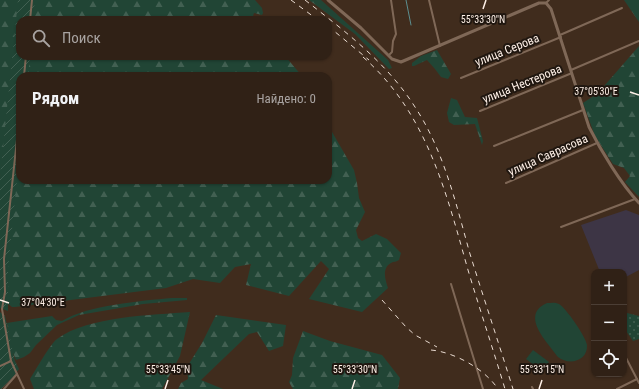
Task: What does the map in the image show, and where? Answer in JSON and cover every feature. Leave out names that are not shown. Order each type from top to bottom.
[{"type":"main road","points":[[328,0],[361,28],[394,60],[401,62],[539,3],[547,1],[551,9],[589,127],[597,143],[634,199],[639,203]]},
{"type":"street","points":[[30,16],[32,0]]},
{"type":"street","points":[[389,55],[392,52],[393,40],[396,34],[391,0]]},
{"type":"street","points":[[430,0],[440,46]]},
{"type":"street","name":"улица Серова","points":[[461,78],[622,8]]},
{"type":"street","name":"улица Нестерова","points":[[480,111],[639,41]]},
{"type":"street","points":[[24,72],[26,60]]},
{"type":"street","points":[[494,146],[583,110]]},
{"type":"street","name":"улица Саврасова","points":[[506,183],[597,143]]},
{"type":"street","points":[[16,149],[4,259],[5,292],[3,316],[11,361],[24,389]]},
{"type":"street","points":[[561,227],[634,199]]},
{"type":"street","points":[[451,284],[482,389]]},
{"type":"street","points":[[627,360],[639,383]]},
{"type":"street","points":[[0,366],[11,361]]},
{"type":"street","points":[[4,389],[17,374]]},
{"type":"street","points":[[617,389],[637,379]]},
{"type":"shaded area","points":[[626,210],[639,215],[639,270],[627,276],[627,269],[599,269],[581,225]]},
{"type":"green space","points":[[0,0],[19,0],[17,16],[16,16],[16,29],[0,182]]},
{"type":"green space","points":[[18,0],[35,0],[33,16],[16,16]]},
{"type":"green space","points":[[34,0],[255,0],[262,8],[263,13],[262,15],[254,13],[253,16],[32,16]]},
{"type":"green space","points":[[309,0],[321,0],[388,60],[392,68],[389,69],[355,34]]},
{"type":"green space","points":[[624,0],[639,0],[639,22]]},
{"type":"green space","points":[[16,20],[16,60],[30,60],[28,72],[16,72],[17,184],[8,268],[8,311],[0,308],[0,177]]},
{"type":"green space","points":[[639,46],[639,197],[625,182],[630,176],[624,168],[613,164],[595,136],[583,103],[598,93]]},
{"type":"green space","points":[[437,50],[451,74],[448,79],[441,77],[427,60],[412,66],[412,63],[421,56]]},
{"type":"green space","points":[[28,60],[288,60],[299,72],[26,72]]},
{"type":"green space","points":[[451,98],[457,100],[465,117],[477,118],[483,141],[482,145],[475,124],[454,125],[449,122],[447,113]]},
{"type":"green space","points":[[332,132],[354,170],[359,198],[365,212],[356,230],[358,238],[362,241],[376,234],[387,239],[401,253],[399,260],[389,264],[385,270],[388,288],[362,312],[309,299],[329,269],[321,261],[289,296],[246,285],[251,264],[235,267],[220,283],[193,279],[166,288],[12,307],[7,303],[8,260],[16,180],[16,184],[332,184]]},
{"type":"green space","points":[[187,298],[187,300],[143,304],[79,315],[57,325],[36,345],[30,353],[24,357],[16,360],[11,348],[7,323],[52,316],[56,320],[62,321],[100,307],[130,302]]},
{"type":"green space","points":[[547,303],[559,304],[580,330],[587,345],[584,355],[581,358],[572,361],[562,360],[558,357],[538,329],[536,315],[539,308]]},
{"type":"green space","points":[[0,312],[5,316],[15,361],[19,369],[1,389],[0,389]]},
{"type":"green space","points":[[190,312],[180,356],[162,389],[34,389],[30,379],[43,358],[57,339],[70,331],[103,321],[121,318]]},
{"type":"green space","points":[[627,313],[639,316],[639,339],[633,341],[627,332]]},
{"type":"green space","points":[[216,315],[286,325],[283,346],[269,351],[257,332],[249,334],[201,380],[223,389],[178,389],[181,383],[188,379],[187,367],[202,343]]},
{"type":"green space","points":[[303,331],[330,341],[382,355],[400,378],[398,389],[293,389],[289,382],[292,375],[293,358]]},
{"type":"green space","points":[[533,350],[549,362],[542,371],[526,359]]},
{"type":"waterway","points":[[406,0],[411,25]]},
{"type":"railway","points":[[291,0],[313,16]]},
{"type":"railway","points":[[305,0],[325,16]]},
{"type":"railway","points":[[332,22],[365,49],[392,76],[415,107],[434,142],[448,178],[470,254],[513,389]]},
{"type":"railway","points":[[332,29],[369,60]]},
{"type":"railway","points":[[363,57],[385,79],[403,103],[419,128],[431,155],[442,183],[505,389]]},
{"type":"railway","points":[[382,300],[415,335],[437,347]]},
{"type":"railway","points":[[431,350],[449,354],[477,368],[498,389]]}]
